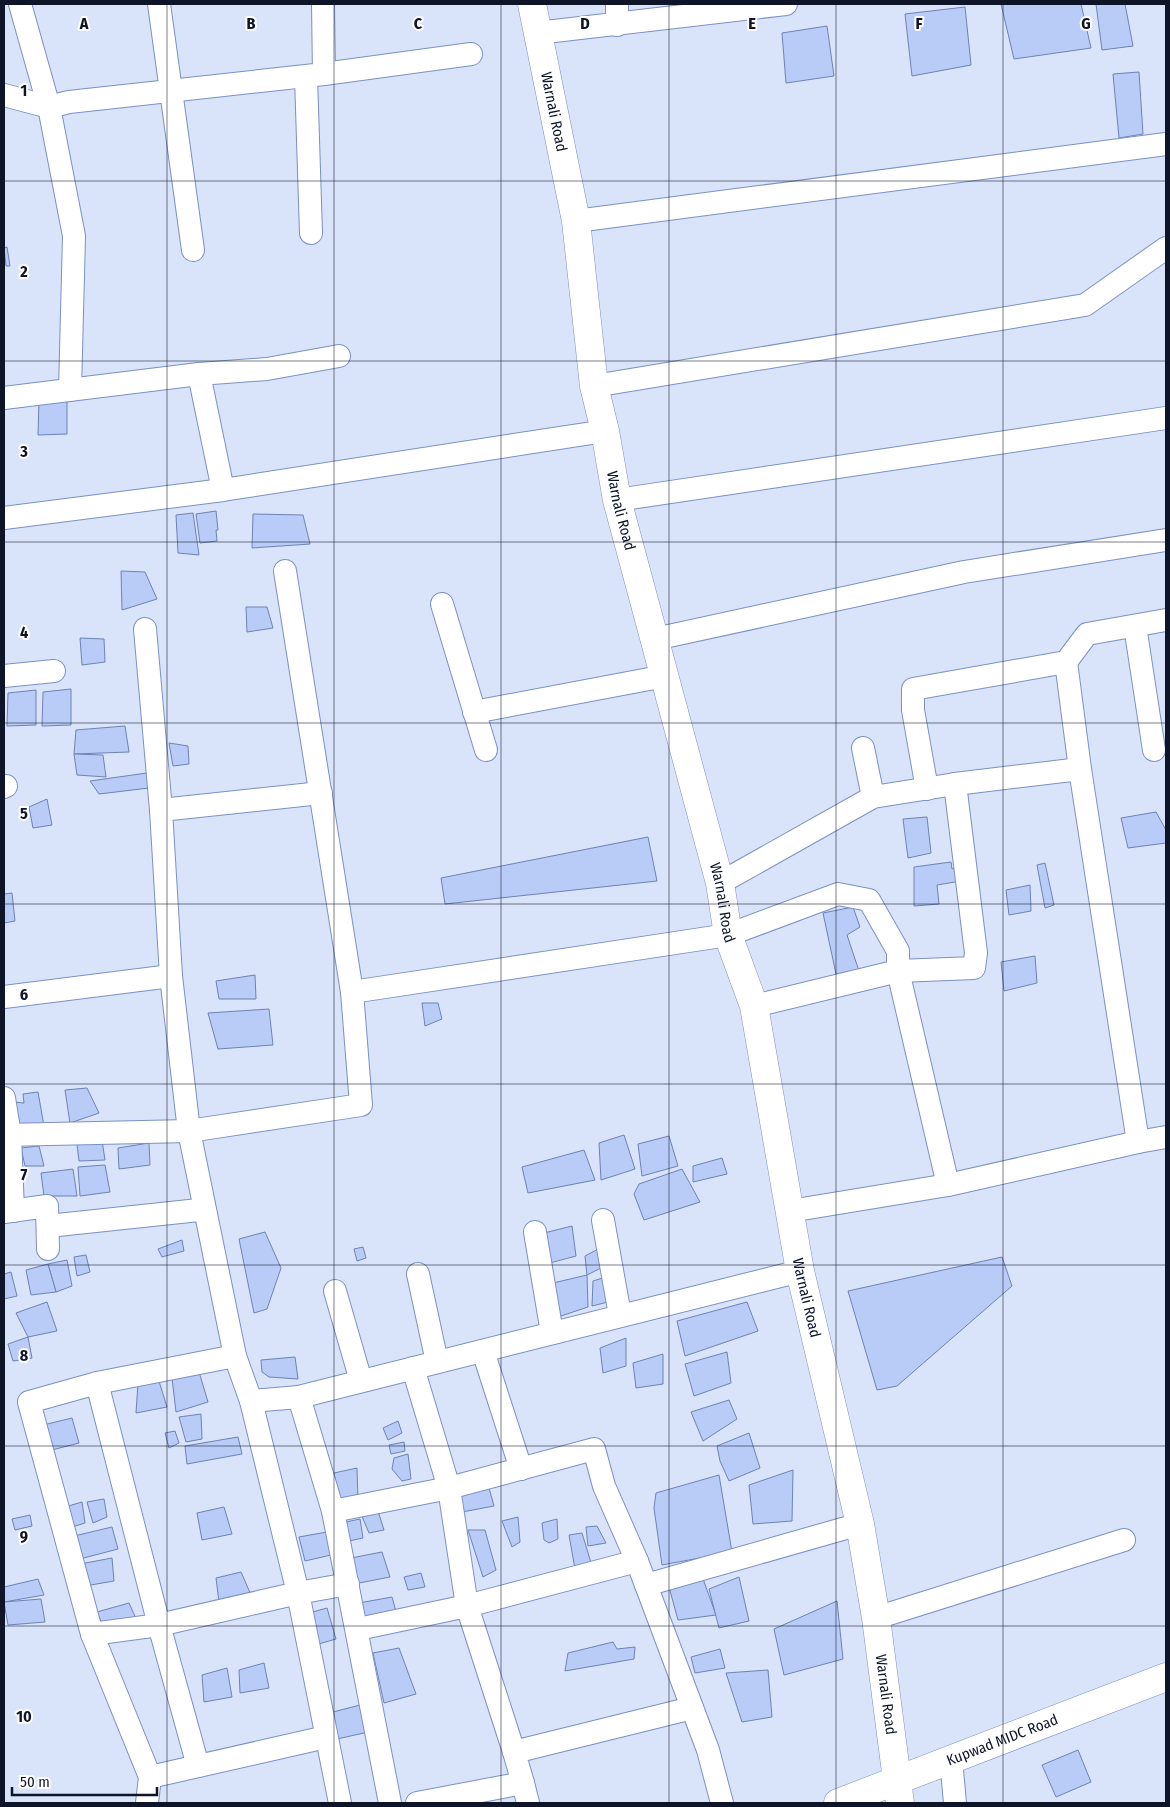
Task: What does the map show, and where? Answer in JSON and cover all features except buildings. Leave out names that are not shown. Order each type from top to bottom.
[{"type":"main road","name":"Warnali Road","points":[[532,4],[576,221],[594,386],[605,431],[617,500],[720,883],[728,935],[754,1006],[800,1271],[860,1524],[876,1618],[899,1791]]},
{"type":"main road","name":"Kupwad MIDC Road","points":[[838,1803],[899,1791],[951,1759],[1166,1677]]},
{"type":"street","points":[[20,4],[49,107],[74,236],[70,390]]},
{"type":"street","points":[[159,4],[193,250]]},
{"type":"street","points":[[311,233],[315,75],[323,4]]},
{"type":"street","points":[[537,33],[617,14],[786,4]]},
{"type":"street","points":[[4,95],[49,107],[68,102],[315,75],[471,54]]},
{"type":"street","points":[[576,221],[1166,144]]},
{"type":"street","points":[[594,386],[1086,305],[1166,248]]},
{"type":"street","points":[[4,398],[199,374],[266,369],[339,356]]},
{"type":"street","points":[[199,374],[223,490]]},
{"type":"street","points":[[617,500],[1166,418]]},
{"type":"street","points":[[4,518],[223,490],[605,431]]},
{"type":"street","points":[[655,640],[964,572],[1166,540]]},
{"type":"street","points":[[7,1135],[189,1131],[361,1106],[352,992],[285,571]]},
{"type":"street","points":[[442,604],[486,750]]},
{"type":"street","points":[[927,789],[913,710],[913,688],[1066,662],[1087,634],[1166,620]]},
{"type":"street","points":[[1135,626],[1154,750]]},
{"type":"street","points":[[145,629],[161,810],[172,976],[189,1131],[235,1356],[251,1401],[298,1593],[340,1803]]},
{"type":"street","points":[[1066,662],[1080,769],[1138,1142]]},
{"type":"street","points":[[4,676],[54,671]]},
{"type":"street","points":[[474,712],[664,676]]},
{"type":"street","points":[[863,748],[873,797]]},
{"type":"street","points":[[720,883],[873,797],[955,784],[1080,769]]},
{"type":"street","points":[[754,1006],[898,971],[974,968],[976,953],[955,784]]},
{"type":"street","points":[[161,810],[321,793]]},
{"type":"street","points":[[352,992],[728,935],[838,894],[869,900],[898,951],[898,971],[948,1185]]},
{"type":"street","points":[[4,997],[172,976]]},
{"type":"street","points":[[4,1098],[7,1135],[8,1211],[47,1206],[48,1249]]},
{"type":"street","points":[[790,1211],[948,1185],[1166,1137]]},
{"type":"street","points":[[48,1226],[199,1210]]},
{"type":"street","points":[[603,1220],[620,1315]]},
{"type":"street","points":[[535,1232],[552,1333]]},
{"type":"street","points":[[251,1401],[299,1397],[800,1271]]},
{"type":"street","points":[[418,1274],[437,1362]]},
{"type":"street","points":[[335,1291],[361,1381]]},
{"type":"street","points":[[483,1351],[521,1470]]},
{"type":"street","points":[[147,1803],[150,1777],[92,1634],[29,1402],[97,1383],[235,1356]]},
{"type":"street","points":[[413,1368],[449,1488],[467,1606],[514,1752],[525,1793],[417,1803]]},
{"type":"street","points":[[97,1383],[159,1625],[198,1766]]},
{"type":"street","points":[[299,1397],[333,1511],[358,1629],[390,1803]]},
{"type":"street","points":[[333,1511],[449,1488],[594,1449],[604,1486],[637,1562],[708,1750],[722,1803]]},
{"type":"street","points":[[646,1585],[860,1524]]},
{"type":"street","points":[[876,1618],[1124,1540]]},
{"type":"street","points":[[358,1629],[467,1606],[637,1562]]},
{"type":"street","points":[[92,1634],[159,1625],[298,1593],[348,1584]]},
{"type":"street","points":[[514,1752],[692,1708]]},
{"type":"street","points":[[150,1777],[326,1737]]},
{"type":"street","points":[[951,1759],[955,1803]]}]
